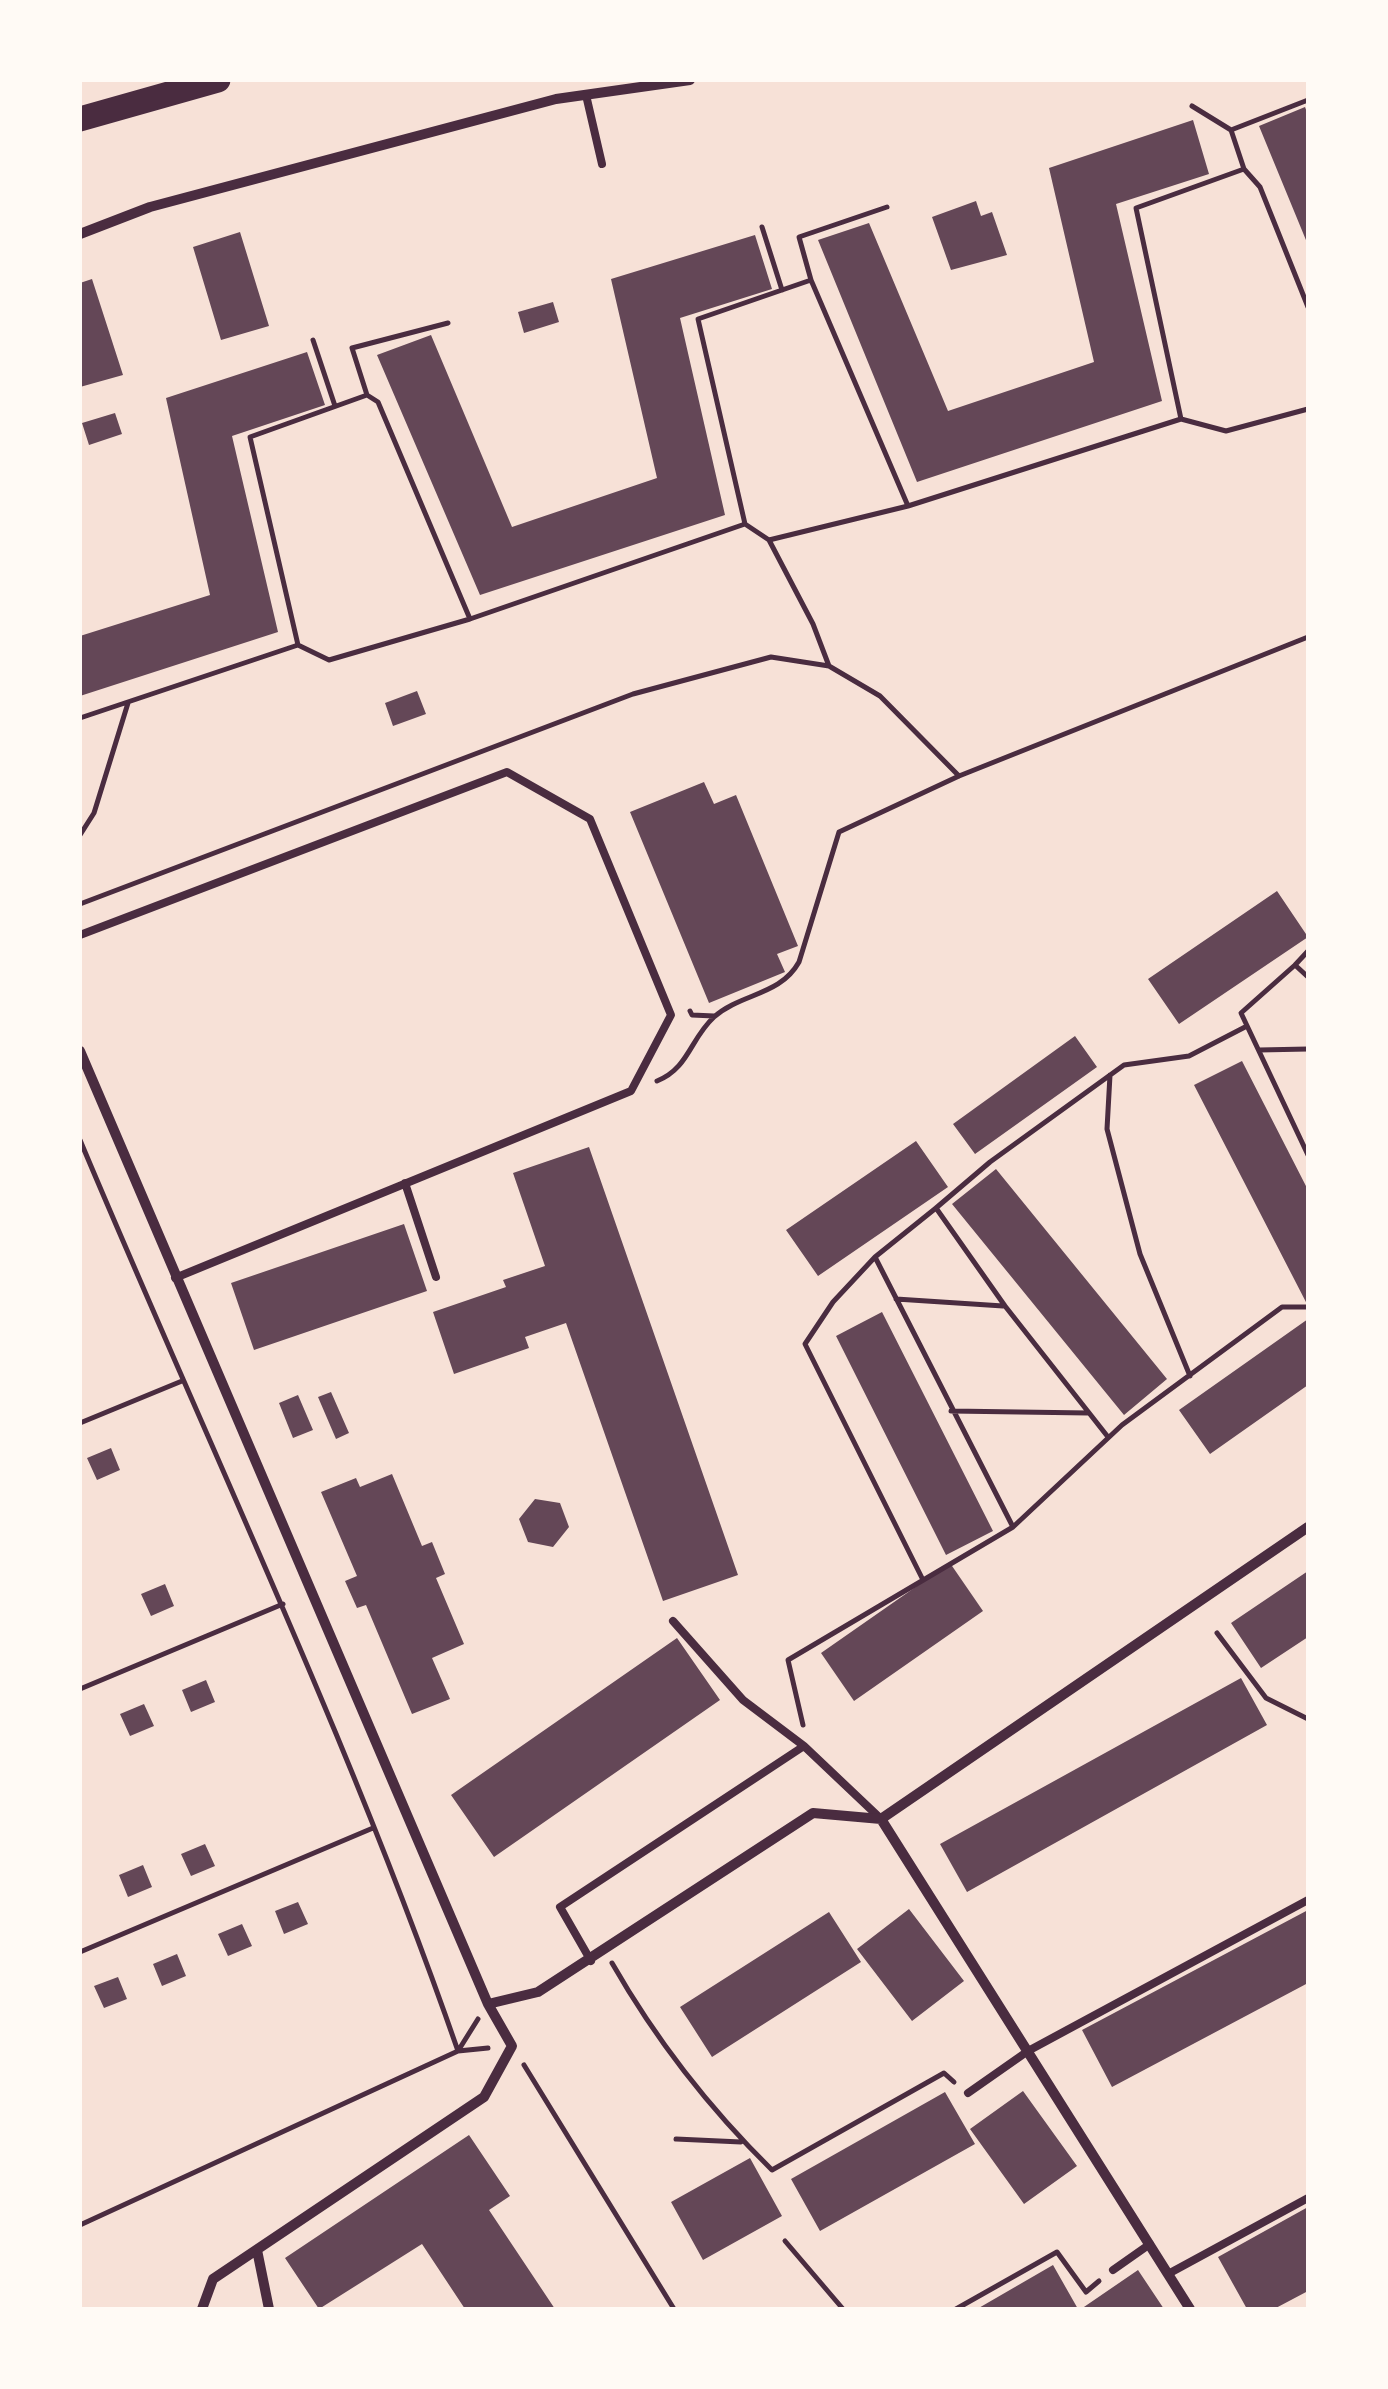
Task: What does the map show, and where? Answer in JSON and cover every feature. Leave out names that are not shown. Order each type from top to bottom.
[{"type":"main road","points":[[80,118],[218,80]]},
{"type":"street","points":[[80,234],[150,207],[556,100],[690,80]]},
{"type":"street","points":[[80,1051],[488,2004],[512,2046],[484,2097],[214,2280],[202,2309]]},
{"type":"street","points":[[488,2004],[538,1992],[591,1961],[812,1813],[881,1819],[1308,1527]]},
{"type":"street","points":[[881,1819],[1190,2309]]},
{"type":"street","points":[[257,2250],[269,2309]]},
{"type":"lane","points":[[586,95],[602,164]]},
{"type":"lane","points":[[80,934],[507,772],[590,819],[671,1015],[630,1090],[175,1278]]},
{"type":"lane","points":[[405,1183],[436,1277]]},
{"type":"lane","points":[[673,1622],[743,1700],[804,1746],[881,1819]]},
{"type":"lane","points":[[591,1961],[560,1908],[804,1746]]},
{"type":"lane","points":[[968,2093],[1028,2051],[1308,1900]]},
{"type":"lane","points":[[1168,2274],[1308,2198]]},
{"type":"lane","points":[[1113,2270],[1150,2244]]},
{"type":"path","points":[[1231,130],[1308,100]]},
{"type":"path","points":[[1192,106],[1231,130],[1244,169],[1260,187],[1308,307]]},
{"type":"path","points":[[1181,420],[1136,208],[1244,169]]},
{"type":"path","points":[[888,207],[798,237],[811,280],[908,506]]},
{"type":"path","points":[[762,228],[782,290]]},
{"type":"path","points":[[811,280],[698,319],[745,524],[769,540],[813,624],[829,666]]},
{"type":"path","points":[[448,323],[352,348],[367,396],[378,402],[470,619]]},
{"type":"path","points":[[312,340],[336,406]]},
{"type":"path","points":[[298,645],[250,437],[367,396]]},
{"type":"path","points":[[769,540],[908,506],[1181,420],[1226,431],[1308,410]]},
{"type":"path","points":[[80,718],[298,645],[329,660],[470,619],[745,524]]},
{"type":"path","points":[[630,1090],[676,1073],[714,1016],[789,980],[838,832],[959,776],[1308,637]]},
{"type":"path","points":[[80,904],[632,694],[770,657],[829,666],[880,696],[959,776]]},
{"type":"path","points":[[80,835],[94,814],[128,702]]},
{"type":"path","points":[[1308,950],[1241,1013],[1308,1155]]},
{"type":"path","points":[[1295,966],[1308,977]]},
{"type":"path","points":[[922,1578],[805,1344],[833,1302],[875,1258],[990,1162],[1124,1064],[1188,1056],[1247,1026]]},
{"type":"path","points":[[1259,1050],[1308,1049]]},
{"type":"path","points":[[1110,1075],[1107,1130],[1140,1254],[1190,1376]]},
{"type":"path","points":[[80,1140],[182,1381],[283,1604],[416,1930],[458,2051]]},
{"type":"path","points":[[936,1208],[1005,1306],[1108,1437]]},
{"type":"path","points":[[875,1258],[1013,1526]]},
{"type":"path","points":[[896,1300],[1005,1306]]},
{"type":"path","points":[[804,1746],[788,1660],[1013,1526],[1108,1437],[1282,1307],[1308,1306]]},
{"type":"path","points":[[80,1423],[182,1381]]},
{"type":"path","points":[[951,1410],[1089,1413]]},
{"type":"path","points":[[80,1689],[283,1604]]},
{"type":"path","points":[[1217,1633],[1266,1698],[1308,1718]]},
{"type":"path","points":[[80,1952],[373,1828]]},
{"type":"path","points":[[605,1952],[641,2014],[722,2120],[772,2170],[944,2073],[968,2093]]},
{"type":"path","points":[[458,2051],[488,2004]]},
{"type":"path","points":[[80,2225],[458,2051],[512,2046],[674,2309]]},
{"type":"path","points":[[676,2139],[744,2142]]},
{"type":"path","points":[[784,2241],[844,2309]]},
{"type":"path","points":[[956,2309],[1057,2252],[1086,2292],[1113,2270]]},
{"type":"building","points":[[1305,107],[1308,115],[1308,245],[1259,126]]},
{"type":"building","points":[[1193,120],[1209,174],[1116,204],[1162,401],[917,482],[818,240],[869,223],[948,411],[1094,362],[1049,168]]},
{"type":"building","points":[[976,201],[981,216],[992,212],[1007,255],[951,270],[932,217]]},
{"type":"building","points":[[240,232],[269,326],[221,340],[193,247]]},
{"type":"building","points":[[755,235],[772,289],[680,318],[725,515],[480,595],[377,355],[431,335],[512,527],[657,478],[611,279]]},
{"type":"building","points":[[92,279],[123,375],[80,387],[80,283]]},
{"type":"building","points":[[553,302],[559,322],[524,333],[518,312]]},
{"type":"building","points":[[307,352],[325,405],[232,436],[278,632],[80,696],[80,636],[210,595],[166,398]]},
{"type":"building","points":[[115,413],[122,434],[89,445],[82,423]]},
{"type":"building","points":[[417,691],[426,714],[393,726],[385,703]]},
{"type":"building","points":[[704,782],[714,804],[736,795],[798,946],[777,954],[785,972],[709,1003],[630,812]]},
{"type":"building","points":[[1277,891],[1308,937],[1179,1024],[1148,979]]},
{"type":"building","points":[[1075,1036],[1097,1067],[975,1154],[953,1124]]},
{"type":"building","points":[[1242,1061],[1308,1190],[1308,1306],[1194,1085]]},
{"type":"building","points":[[916,1141],[948,1187],[818,1276],[786,1230]]},
{"type":"building","points":[[589,1147],[738,1575],[663,1601],[566,1323],[525,1337],[529,1348],[454,1374],[433,1312],[506,1287],[503,1280],[545,1266],[513,1173]]},
{"type":"building","points":[[996,1169],[1167,1379],[1124,1415],[952,1204]]},
{"type":"building","points":[[404,1224],[427,1291],[254,1350],[231,1283]]},
{"type":"building","points":[[882,1312],[993,1531],[946,1555],[836,1336]]},
{"type":"building","points":[[1308,1319],[1308,1385],[1210,1454],[1179,1410]]},
{"type":"building","points":[[331,1392],[349,1433],[336,1439],[318,1397]]},
{"type":"building","points":[[298,1395],[313,1430],[293,1438],[279,1403]]},
{"type":"building","points":[[111,1448],[120,1470],[97,1480],[87,1458]]},
{"type":"building","points":[[392,1474],[422,1546],[432,1542],[445,1574],[436,1578],[464,1644],[432,1658],[450,1699],[412,1714],[366,1605],[357,1608],[345,1581],[357,1576],[321,1492],[356,1478],[360,1487]]},
{"type":"building","points":[[535,1499],[560,1503],[569,1527],[553,1547],[528,1542],[519,1519]]},
{"type":"building","points":[[950,1563],[983,1611],[854,1701],[821,1653]]},
{"type":"building","points":[[1308,1571],[1308,1637],[1261,1668],[1231,1623]]},
{"type":"building","points":[[165,1584],[174,1606],[151,1616],[141,1594]]},
{"type":"building","points":[[677,1638],[720,1700],[494,1857],[451,1795]]},
{"type":"building","points":[[1241,1678],[1267,1725],[967,1892],[940,1844]]},
{"type":"building","points":[[206,1680],[215,1702],[191,1712],[182,1690]]},
{"type":"building","points":[[144,1704],[154,1726],[130,1736],[120,1714]]},
{"type":"building","points":[[205,1844],[215,1866],[191,1876],[181,1854]]},
{"type":"building","points":[[143,1865],[152,1887],[128,1897],[119,1875]]},
{"type":"building","points":[[298,1902],[308,1924],[284,1934],[275,1911]]},
{"type":"building","points":[[909,1909],[964,1981],[912,2021],[857,1949]]},
{"type":"building","points":[[1308,1910],[1308,1983],[1112,2087],[1082,2030]]},
{"type":"building","points":[[829,1912],[861,1962],[712,2057],[680,2007]]},
{"type":"building","points":[[242,1924],[252,1946],[228,1956],[218,1934]]},
{"type":"building","points":[[177,1954],[186,1976],[162,1986],[153,1964]]},
{"type":"building","points":[[118,1977],[127,1999],[104,2008],[94,1986]]},
{"type":"building","points":[[1023,2091],[1077,2166],[1024,2204],[970,2129]]},
{"type":"building","points":[[945,2092],[975,2144],[820,2231],[791,2179]]},
{"type":"building","points":[[469,2135],[510,2196],[489,2210],[555,2309],[465,2309],[422,2244],[319,2309],[285,2258]]},
{"type":"building","points":[[750,2158],[782,2216],[703,2260],[671,2202]]},
{"type":"building","points":[[1308,2207],[1308,2291],[1274,2309],[1247,2309],[1218,2257]]},
{"type":"building","points":[[1053,2265],[1078,2309],[977,2309]]},
{"type":"building","points":[[1138,2270],[1164,2309],[1081,2309]]}]
